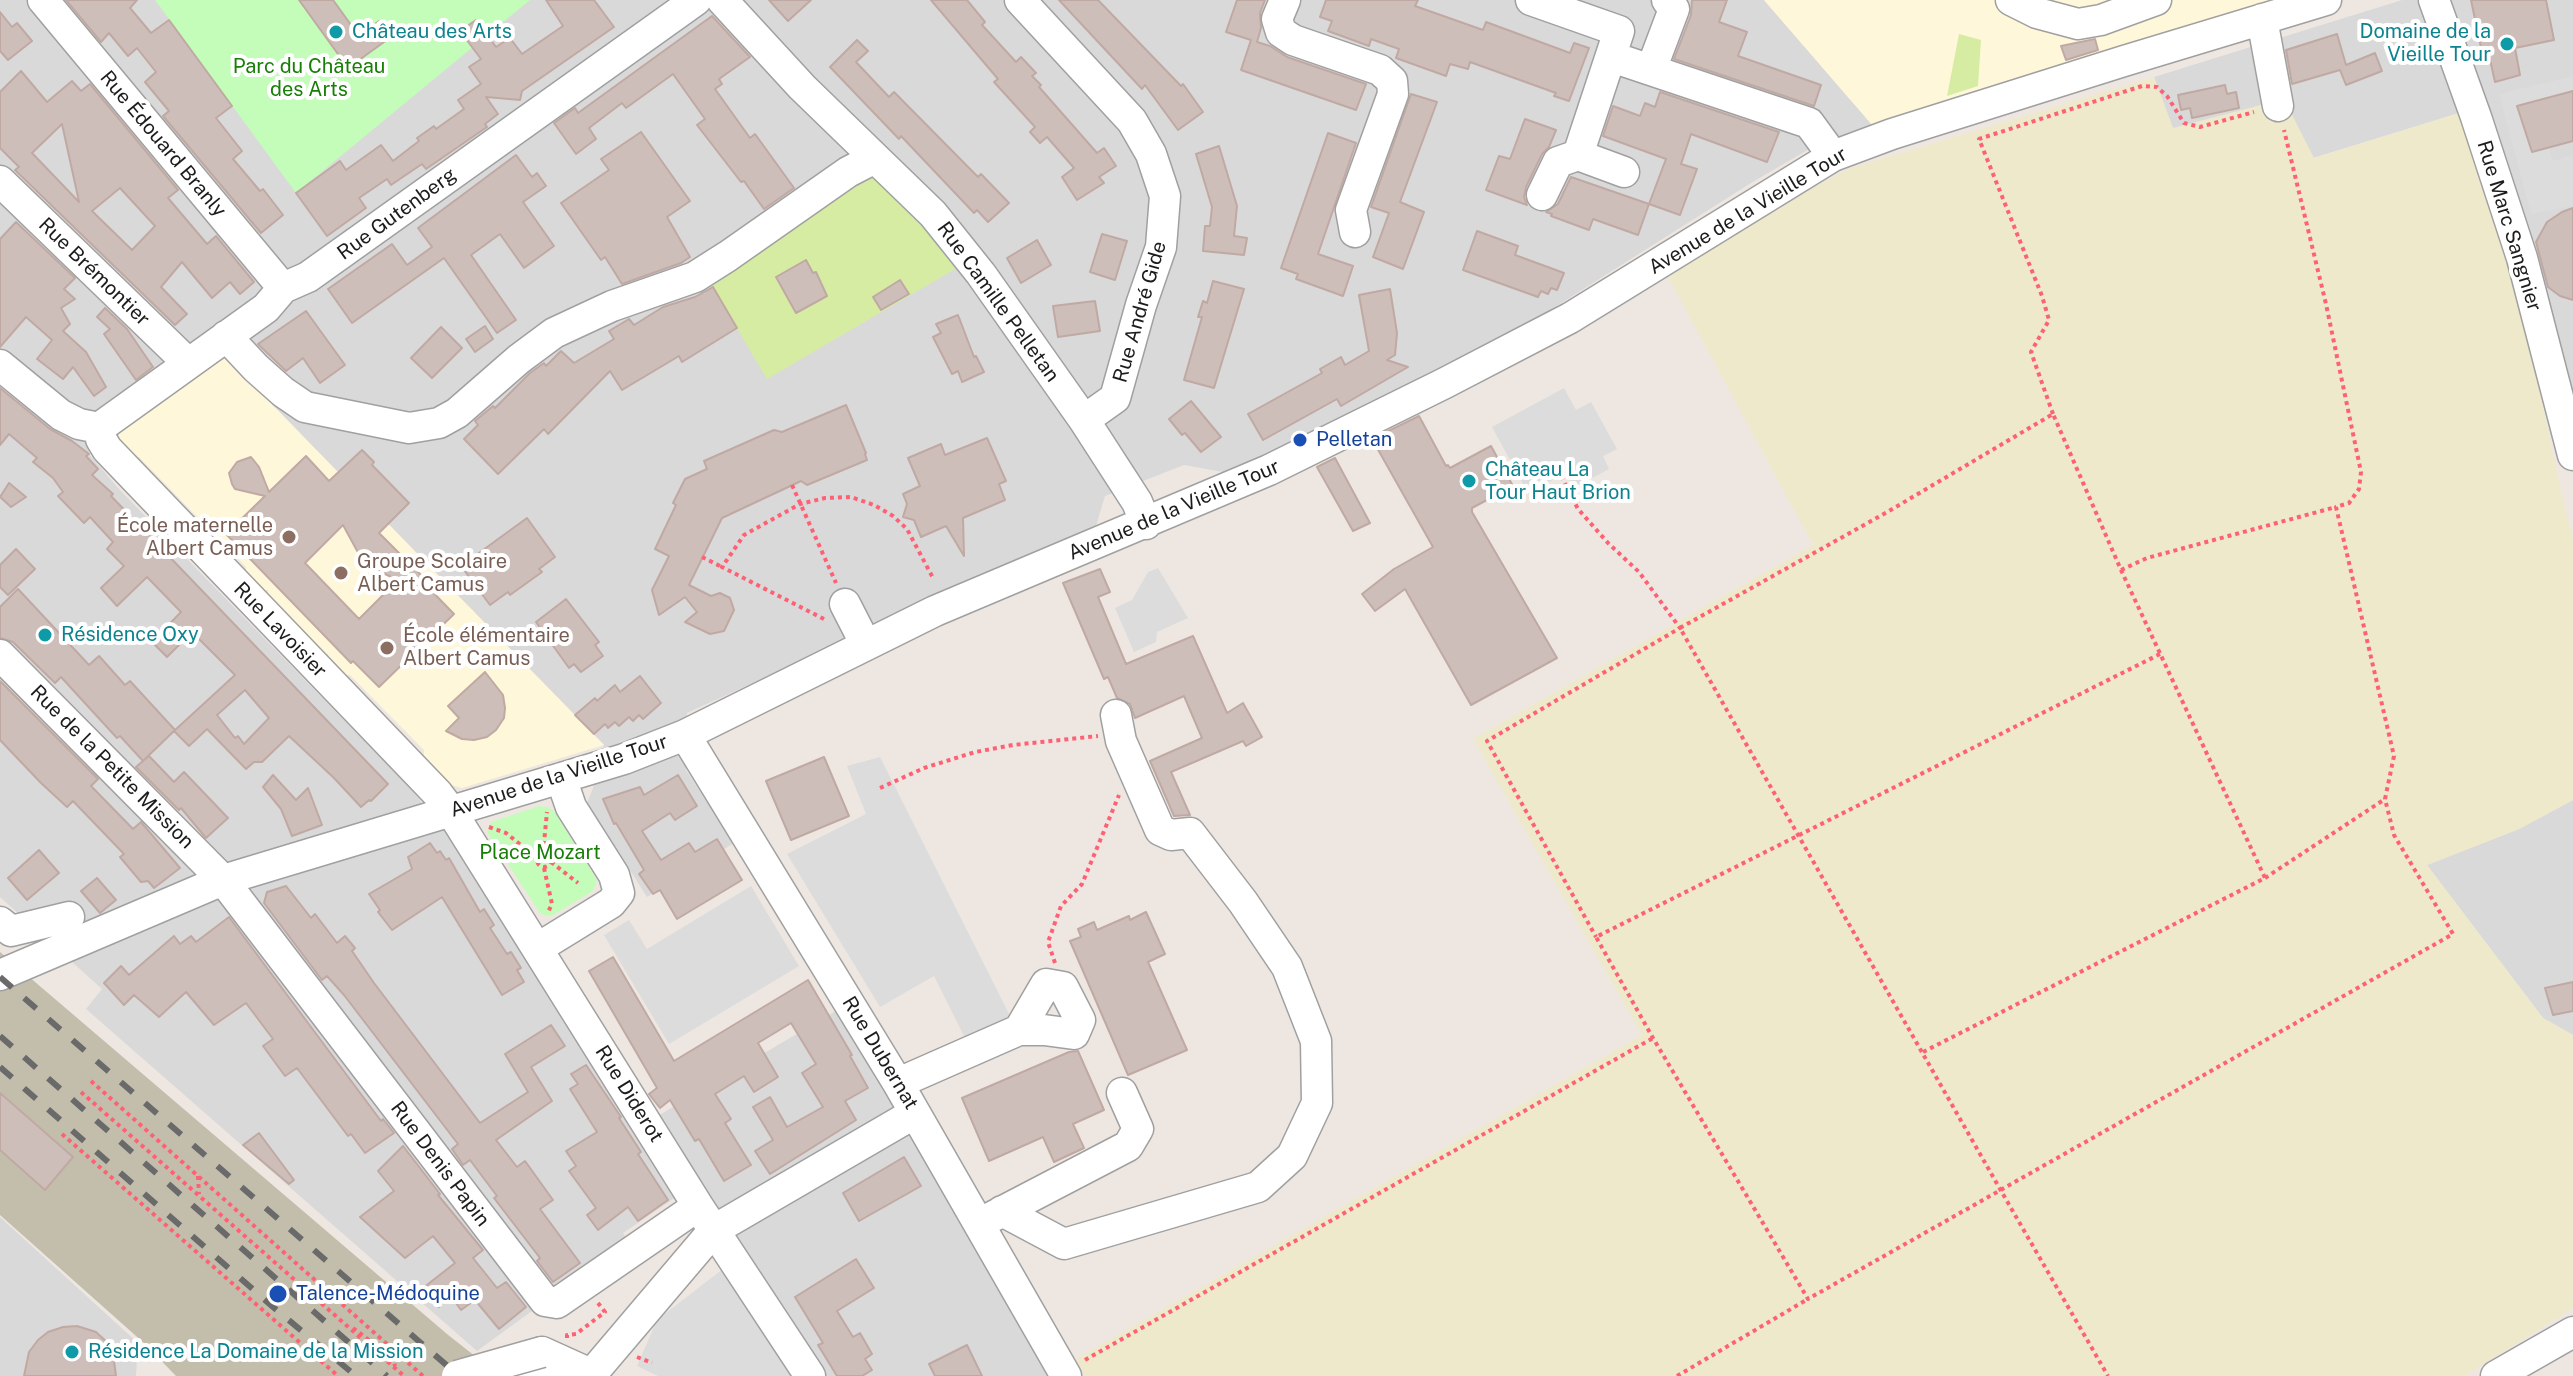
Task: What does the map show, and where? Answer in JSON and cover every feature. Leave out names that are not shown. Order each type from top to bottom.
[{"type":"street","name":"Rue Édouard Branly","points":[[43,0],[283,288]]},
{"type":"street","name":"Rue Gutenberg","points":[[99,428],[266,308],[283,288],[308,277],[696,0]]},
{"type":"street","name":"Rue Camille Pelletan","points":[[722,0],[802,87],[933,214],[981,274],[1084,420],[1137,502],[1146,524]]},
{"type":"street","name":"Rue André Gide","points":[[1020,0],[1132,121],[1151,154],[1165,196],[1161,247],[1115,398],[1084,420]]},
{"type":"street","points":[[1285,0],[1277,19],[1281,32],[1293,40],[1380,70],[1392,81],[1393,94],[1351,210],[1355,232]]},
{"type":"street","points":[[1531,0],[1619,31],[1578,155]]},
{"type":"street","points":[[1651,70],[1674,9],[1667,0]]},
{"type":"street","points":[[2011,0],[2037,13],[2078,24],[2156,0]]},
{"type":"street","name":"Avenue de la Vieille Tour","points":[[0,975],[223,880],[624,759],[685,735],[935,611],[1280,465],[1570,318],[1833,156],[1892,134],[2326,0]]},
{"type":"street","name":"Rue Marc Sangnier","points":[[2434,0],[2522,258],[2573,455]]},
{"type":"street","points":[[2111,16],[2124,61]]},
{"type":"street","points":[[2262,19],[2278,106]]},
{"type":"street","points":[[1612,57],[1809,123],[1833,156]]},
{"type":"street","points":[[1542,195],[1558,162],[1578,155],[1624,172]]},
{"type":"street","points":[[226,336],[256,368],[305,407],[409,428],[439,423],[457,413],[554,333],[612,306],[695,277],[848,172],[875,158]]},
{"type":"street","name":"Rue Brémontier","points":[[0,181],[188,363]]},
{"type":"street","points":[[0,365],[61,415],[79,424],[99,428]]},
{"type":"street","name":"Rue Lavoisier","points":[[99,428],[107,449],[451,811]]},
{"type":"street","points":[[835,612],[866,645]]},
{"type":"street","name":"Rue de la Petite Mission","points":[[0,655],[223,880]]},
{"type":"street","points":[[990,1217],[1064,1244],[1258,1187],[1292,1156],[1317,1103],[1316,1041],[1287,967],[1243,902],[1190,833],[1171,835],[1160,830],[1121,741],[1117,723]]},
{"type":"street","name":"Rue Dubernat","points":[[685,735],[915,1113],[990,1217],[1077,1372]]},
{"type":"street","points":[[538,948],[611,903],[619,893],[614,875],[571,807],[561,778]]},
{"type":"street","name":"Rue Diderot","points":[[451,811],[706,1218],[810,1376]]},
{"type":"street","name":"Rue Denis Papin","points":[[223,880],[545,1301],[557,1303],[706,1218],[915,1113]]},
{"type":"street","points":[[0,922],[11,931],[69,917]]},
{"type":"street","points":[[899,1085],[1019,1030],[1074,1034],[1080,1020],[1063,987],[1046,984],[1019,1030]]},
{"type":"street","points":[[990,1217],[1128,1146],[1138,1129],[1122,1093]]},
{"type":"street","points":[[457,1376],[550,1360],[593,1375],[706,1218]]},
{"type":"street","points":[[2496,1376],[2567,1334]]},
{"type":"street","points":[[513,1376],[550,1360]]},
{"type":"path","points":[[2121,570],[2147,558],[2349,503],[2359,489],[2361,472],[2326,304],[2278,106],[2200,127],[2184,123],[2176,115],[2167,96],[2157,87],[2142,86],[1979,139],[2049,320],[2031,352],[2053,414],[2121,570],[2265,878]]},
{"type":"path","points":[[1808,1299],[1653,1038],[1487,741],[2053,414]]},
{"type":"path","points":[[1561,476],[1578,509],[1639,572],[1680,628],[2108,1376]]},
{"type":"path","points":[[792,485],[835,612]]},
{"type":"path","points":[[722,567],[744,535],[800,504],[825,498],[851,497],[874,505],[907,529],[933,578]]},
{"type":"path","points":[[1677,1376],[2000,1189],[2453,934],[2394,835],[2385,799],[2394,756],[2336,507]]},
{"type":"path","points":[[702,557],[835,612]]},
{"type":"path","points":[[1596,937],[2160,654]]},
{"type":"path","points":[[880,788],[924,768],[975,752],[1101,736],[1117,723]]},
{"type":"path","points":[[1063,987],[1048,942],[1061,906],[1082,884],[1122,787],[1137,778]]},
{"type":"path","points":[[1923,1052],[2265,878],[2385,799]]},
{"type":"path","points":[[488,826],[506,833],[537,858],[538,864],[544,868],[552,904],[538,948]]},
{"type":"path","points":[[537,858],[543,853],[547,854],[551,862],[578,883]]},
{"type":"path","points":[[544,868],[551,862]]},
{"type":"path","points":[[1077,1372],[1084,1361],[1653,1038]]},
{"type":"path","points":[[91,1081],[395,1356],[396,1369]]},
{"type":"path","points":[[81,1092],[404,1376]]},
{"type":"path","points":[[62,1134],[236,1290],[338,1376]]},
{"type":"path","points":[[198,1176],[199,1196]]},
{"type":"path","points":[[324,1305],[423,1376]]},
{"type":"path","points":[[634,1356],[652,1363]]},
{"type":"shaded area","points":[[0,0],[1764,0],[1873,126],[1811,148],[1487,350],[1228,473],[1184,465],[1105,496],[1096,526],[687,713],[686,770],[734,843],[647,897],[587,803],[604,745],[225,356],[196,339],[93,412],[89,454],[118,488],[412,790],[451,839],[625,1114],[661,1114],[839,1009],[1049,1376],[824,1376],[701,1180],[623,1233],[628,1241],[477,1351],[86,1009],[102,989],[0,897]]},
{"type":"shaded area","points":[[1764,0],[2282,0],[1873,126]]},
{"type":"shaded area","points":[[2402,0],[2573,0],[2573,407],[2459,113],[2313,158],[2284,99],[2173,129],[2154,77]]},
{"type":"shaded area","points":[[2573,76],[2573,91],[2517,107],[2532,152],[2549,148],[2553,161],[2573,155],[2573,206],[2531,214],[2499,94]]},
{"type":"shaded area","points":[[2154,77],[2173,128],[2284,99],[2314,158],[2459,113],[2494,211],[2533,361],[2573,537],[2573,800],[2519,829],[2427,865],[2543,1018],[2573,1035],[2573,1308],[2464,1376],[1085,1376],[1076,1359],[1642,1035],[1473,739],[1813,545],[1668,277],[1848,169]]},
{"type":"shaded area","name":"Groupe Scolaire Albert Camus","points":[[225,356],[604,745],[462,788],[448,784],[424,759],[424,750],[350,675],[342,675],[329,661],[328,654],[321,653],[268,598],[268,590],[260,590],[246,576],[246,567],[139,457],[131,457],[119,445],[119,431]]},
{"type":"shaded area","points":[[1564,388],[1576,410],[1591,402],[1617,449],[1603,456],[1609,469],[1574,488],[1566,473],[1528,493],[1492,427]]},
{"type":"shaded area","points":[[1158,568],[1188,618],[1157,632],[1156,642],[1134,652],[1115,608],[1132,600],[1148,572]]},
{"type":"shaded area","points":[[880,757],[1010,1016],[966,1040],[934,976],[880,1007],[787,854],[866,814],[847,766]]},
{"type":"shaded area","points":[[2573,800],[2573,1035],[2543,1018],[2427,865],[2519,829]]},
{"type":"shaded area","points":[[751,886],[799,966],[669,1044],[604,935],[629,920],[647,949]]},
{"type":"shaded area","points":[[0,952],[500,1376],[176,1376],[145,1344],[0,1215]]},
{"type":"shaded area","points":[[0,1217],[138,1343],[136,1376],[0,1376]]},
{"type":"shaded area","points":[[728,1265],[793,1376],[658,1376],[637,1366],[657,1320]]},
{"type":"green space","name":"Parc du Château des Arts","points":[[155,0],[530,0],[296,193]]},
{"type":"green space","points":[[1959,34],[1981,40],[1978,86],[1947,96]]},
{"type":"green space","points":[[873,174],[960,266],[767,379],[712,286]]},
{"type":"green space","name":"Place Mozart","points":[[539,806],[554,811],[597,880],[593,891],[553,915],[546,916],[540,913],[487,832],[491,822]]},
{"type":"building","points":[[66,0],[137,0],[130,8],[151,33],[169,20],[232,106],[216,118],[242,151],[233,159],[283,215],[261,233],[163,116],[169,111],[145,82],[156,72],[137,48],[128,56],[109,33],[101,42]]},
{"type":"building","name":"Château des Arts","points":[[299,0],[333,0],[359,36],[379,21],[391,37],[348,68]]},
{"type":"building","points":[[546,0],[594,0],[614,27],[522,91],[520,100],[486,97],[498,114],[485,124],[487,127],[426,169],[422,164],[391,185],[387,179],[359,198],[366,208],[327,236],[296,193],[340,161],[346,170],[381,145],[393,161],[419,141],[417,138],[464,109],[458,100],[481,84],[469,67],[481,59],[460,31],[476,20],[496,47],[510,38],[522,54],[563,26]]},
{"type":"building","points":[[769,0],[811,0],[788,21]]},
{"type":"building","points":[[931,0],[967,0],[985,22],[982,25],[1016,62],[1021,57],[1036,73],[1032,76],[1041,85],[1039,87],[1097,153],[1104,148],[1116,166],[1099,177],[1104,183],[1077,200],[1062,177],[1074,168],[1047,137],[1040,143],[1030,132],[1035,127],[994,82],[998,79]]},
{"type":"building","points":[[1059,0],[1098,0],[1181,86],[1183,84],[1203,112],[1178,130],[1145,85],[1142,89]]},
{"type":"building","points":[[1237,0],[1265,0],[1260,13],[1261,28],[1257,42],[1287,57],[1366,84],[1356,110],[1241,70],[1251,40],[1226,32]]},
{"type":"building","points":[[1326,0],[1418,0],[1415,6],[1483,30],[1486,22],[1570,53],[1574,43],[1589,48],[1569,101],[1554,96],[1556,93],[1470,62],[1468,69],[1450,64],[1446,76],[1396,58],[1399,49],[1371,39],[1369,46],[1328,31],[1332,21],[1320,17]]},
{"type":"building","points":[[1692,0],[1727,0],[1719,22],[1747,32],[1738,56],[1821,85],[1814,106],[1674,59],[1691,15]]},
{"type":"building","name":"Domaine de la Vieille Tour","points":[[2471,0],[2546,0],[2554,40],[2515,48],[2520,75],[2495,82],[2489,55],[2483,57]]},
{"type":"building","points":[[0,12],[12,27],[17,23],[32,41],[8,60],[0,51]]},
{"type":"building","points":[[712,16],[750,57],[719,79],[722,84],[715,89],[750,138],[755,134],[794,188],[764,209],[697,125],[705,119],[673,74],[626,108],[622,103],[589,128],[596,139],[576,154],[554,123],[575,108],[578,113]]},
{"type":"building","points":[[2337,34],[2346,65],[2375,53],[2382,71],[2346,85],[2340,70],[2292,84],[2286,50]]},
{"type":"building","points":[[2095,39],[2098,50],[2066,60],[2061,46]]},
{"type":"building","points":[[857,40],[868,51],[856,62],[889,97],[894,92],[978,177],[981,174],[1009,203],[988,222],[977,210],[974,213],[830,67]]},
{"type":"building","points":[[21,71],[47,102],[72,81],[81,91],[90,84],[178,190],[168,198],[207,244],[216,236],[254,282],[240,294],[230,282],[212,298],[182,262],[161,287],[187,314],[175,325],[15,170],[19,167],[0,148],[0,92]],"holes":[[[62,124],[78,197],[79,202],[32,153]],[[120,188],[155,226],[132,250],[92,211]]]},
{"type":"building","points":[[2225,85],[2227,94],[2236,92],[2239,108],[2192,118],[2190,108],[2181,110],[2178,95]]},
{"type":"building","points":[[2573,91],[2573,141],[2532,152],[2517,106]]},
{"type":"building","points":[[1660,92],[1779,132],[1767,162],[1691,134],[1681,164],[1697,169],[1680,215],[1649,204],[1666,159],[1603,136],[1613,106],[1640,116],[1645,103],[1655,107]]},
{"type":"building","points":[[1411,94],[1437,102],[1400,202],[1424,212],[1403,269],[1373,257],[1389,213],[1371,207]]},
{"type":"building","points":[[1525,119],[1556,130],[1526,187],[1524,197],[1527,205],[1486,190],[1499,156],[1510,159]]},
{"type":"building","points":[[641,132],[690,201],[667,217],[690,257],[622,284],[605,257],[601,260],[561,203],[609,170],[601,159]]},
{"type":"building","points":[[1328,133],[1356,143],[1318,254],[1353,266],[1343,296],[1296,279],[1298,274],[1281,268]]},
{"type":"building","points":[[1219,146],[1237,206],[1234,236],[1247,238],[1244,255],[1203,251],[1205,226],[1210,226],[1212,207],[1196,154]]},
{"type":"building","points":[[516,155],[532,177],[537,173],[546,186],[523,202],[554,246],[524,268],[500,234],[471,255],[516,320],[497,333],[444,258],[352,323],[328,289],[392,244],[407,265],[432,247],[418,228]]},
{"type":"building","points":[[1571,177],[1649,204],[1638,235],[1593,219],[1589,230],[1546,212],[1558,204]]},
{"type":"building","points":[[2573,208],[2573,300],[2560,296],[2548,287],[2536,242],[2547,222]]},
{"type":"building","points":[[16,222],[75,278],[64,289],[75,299],[61,308],[70,324],[63,331],[86,352],[106,387],[94,396],[73,367],[63,379],[37,359],[52,340],[26,317],[0,347],[0,239]]},
{"type":"building","points":[[1477,231],[1518,246],[1515,255],[1564,273],[1557,290],[1551,288],[1548,294],[1541,291],[1538,297],[1463,270]]},
{"type":"building","points":[[1102,234],[1127,241],[1115,280],[1090,272]]},
{"type":"building","points":[[1037,240],[1051,265],[1021,283],[1007,258]]},
{"type":"building","points":[[806,260],[813,273],[816,272],[827,296],[796,313],[776,277]]},
{"type":"building","points":[[900,280],[909,294],[881,310],[873,297]]},
{"type":"building","points":[[1213,281],[1244,289],[1214,388],[1184,380],[1202,317],[1198,317],[1203,301],[1207,303]]},
{"type":"building","points":[[713,287],[737,328],[682,362],[679,356],[622,390],[610,371],[548,434],[544,429],[498,474],[464,439],[478,425],[475,421],[493,406],[495,408],[530,373],[544,363],[546,366],[561,351],[574,363],[614,339],[609,331],[629,319],[634,325],[663,307],[695,297]]},
{"type":"building","points":[[1390,289],[1397,333],[1395,355],[1387,360],[1408,367],[1341,406],[1337,399],[1263,440],[1248,414],[1322,373],[1320,369],[1341,357],[1345,365],[1369,351],[1359,295]]},
{"type":"building","points":[[1095,301],[1100,331],[1058,337],[1053,306]]},
{"type":"building","points":[[105,308],[127,329],[153,367],[136,380],[104,334],[110,329],[97,317]]},
{"type":"building","points":[[306,311],[345,365],[320,383],[303,358],[286,371],[258,344]]},
{"type":"building","points":[[958,315],[974,357],[984,372],[962,382],[958,371],[952,374],[933,337],[941,333],[936,324]]},
{"type":"building","points":[[485,326],[493,339],[475,352],[466,339]]},
{"type":"building","points":[[441,327],[462,348],[432,378],[411,358]]},
{"type":"building","points":[[0,388],[50,429],[89,454],[86,456],[98,469],[92,475],[113,494],[111,496],[388,784],[361,807],[289,736],[262,762],[254,762],[246,769],[207,729],[189,746],[174,731],[235,675],[192,632],[167,657],[152,642],[181,612],[147,577],[117,606],[101,588],[124,566],[107,549],[113,542],[90,517],[84,523],[58,496],[63,492],[53,478],[33,462],[37,458],[9,434],[0,445]],"holes":[[[245,690],[269,718],[244,744],[238,736],[235,738],[217,715]]]},
{"type":"building","points":[[1191,401],[1221,437],[1201,452],[1169,419]]},
{"type":"building","points":[[846,405],[867,460],[807,485],[801,481],[722,518],[689,585],[711,596],[720,593],[730,598],[734,610],[724,631],[710,634],[685,622],[697,612],[685,597],[659,615],[652,590],[669,556],[655,549],[685,479],[707,469],[704,461],[774,430],[782,432]]},
{"type":"building","points":[[1419,416],[1446,466],[1450,468],[1491,446],[1513,486],[1472,508],[1472,512],[1557,658],[1471,705],[1405,589],[1375,611],[1362,594],[1394,569],[1433,547],[1372,439]]},
{"type":"building","points":[[987,438],[1006,481],[999,484],[1005,500],[963,518],[964,556],[946,526],[921,537],[914,520],[903,517],[907,504],[903,494],[920,486],[908,458],[941,444],[945,455]]},
{"type":"building","points":[[362,450],[374,462],[372,465],[409,503],[379,533],[454,614],[379,687],[353,661],[351,663],[226,534],[265,496],[235,489],[229,473],[237,462],[251,457],[259,467],[269,492],[306,456],[329,481]],"holes":[[[343,525],[361,558],[374,569],[398,580],[359,619],[305,563]]]},
{"type":"building","points":[[1335,458],[1370,523],[1353,531],[1317,467]]},
{"type":"building","points":[[9,483],[26,497],[11,507],[0,497]]},
{"type":"building","points":[[527,518],[555,557],[539,569],[542,572],[490,605],[461,566]]},
{"type":"building","points":[[16,549],[35,569],[8,595],[0,587],[0,565]]},
{"type":"building","points":[[1100,569],[1110,592],[1098,597],[1126,664],[1193,636],[1227,713],[1243,703],[1262,737],[1246,746],[1243,741],[1171,772],[1190,815],[1174,816],[1150,761],[1202,738],[1184,696],[1135,718],[1130,704],[1117,698],[1108,677],[1104,679],[1063,583]]},
{"type":"building","points":[[18,589],[89,665],[99,656],[125,685],[130,681],[175,730],[144,760],[149,756],[174,782],[184,772],[228,818],[206,838],[181,808],[179,810],[136,767],[143,761],[120,736],[117,738],[61,677],[55,683],[13,642],[0,638],[0,607]]},
{"type":"building","points":[[566,599],[599,642],[595,645],[603,656],[581,672],[574,664],[569,668],[536,622]]},
{"type":"building","points":[[485,672],[503,695],[504,718],[487,737],[462,739],[446,731],[459,718],[448,706]]},
{"type":"building","points":[[640,676],[661,703],[643,719],[639,715],[633,721],[629,717],[619,726],[615,722],[608,728],[605,724],[594,734],[575,715],[615,685],[620,692]]},
{"type":"building","points":[[0,681],[98,779],[91,786],[133,829],[141,822],[180,868],[154,888],[148,881],[141,882],[120,857],[124,854],[73,801],[67,807],[41,783],[0,740]]},
{"type":"building","points":[[824,757],[849,816],[791,840],[766,781]]},
{"type":"building","points":[[273,775],[296,800],[308,788],[322,825],[292,836],[281,809],[263,787]]},
{"type":"building","points":[[678,775],[697,806],[675,820],[670,813],[642,831],[661,860],[689,843],[695,852],[717,839],[742,880],[677,919],[660,890],[653,894],[639,874],[644,870],[614,824],[603,799],[640,787],[644,795]]},
{"type":"building","points":[[430,843],[437,853],[440,851],[446,860],[449,858],[480,912],[484,909],[494,925],[490,928],[507,954],[511,952],[521,968],[517,970],[524,982],[502,995],[442,897],[392,930],[369,894],[412,869],[408,857]]},
{"type":"building","points":[[39,850],[59,873],[27,900],[8,878]]},
{"type":"building","points":[[97,878],[116,900],[100,913],[81,891]]},
{"type":"building","points":[[286,886],[311,918],[315,914],[337,943],[345,936],[355,948],[352,951],[374,983],[480,1123],[528,1092],[505,1054],[551,1025],[565,1046],[531,1067],[552,1101],[496,1140],[517,1167],[525,1161],[553,1200],[540,1209],[580,1263],[553,1282],[537,1261],[540,1258],[494,1198],[497,1196],[470,1160],[463,1165],[452,1149],[458,1144],[344,995],[327,976],[322,980],[264,903],[267,892]]},
{"type":"building","points":[[1146,912],[1165,954],[1148,962],[1187,1050],[1128,1075],[1070,941],[1081,937],[1078,929],[1094,922],[1097,930]]},
{"type":"building","points":[[229,917],[381,1121],[383,1119],[394,1133],[365,1153],[351,1134],[348,1136],[297,1068],[285,1076],[263,1046],[273,1039],[246,1003],[214,1025],[186,992],[159,1017],[134,995],[124,1005],[104,983],[121,966],[129,975],[174,936],[180,944],[191,936],[196,942]]},
{"type":"building","points":[[613,957],[674,1061],[808,980],[868,1088],[845,1101],[856,1120],[770,1174],[755,1151],[773,1140],[753,1107],[770,1097],[787,1127],[823,1107],[802,1073],[816,1064],[791,1023],[758,1043],[778,1077],[754,1092],[744,1076],[715,1094],[731,1119],[725,1123],[751,1165],[724,1181],[699,1139],[695,1141],[670,1100],[660,1108],[649,1094],[657,1088],[589,971]]},
{"type":"building","points":[[2573,982],[2573,1011],[2553,1015],[2545,988]]},
{"type":"building","points":[[1078,1051],[1104,1110],[1073,1124],[1084,1148],[1054,1162],[1043,1137],[989,1161],[962,1098],[1069,1052]]},
{"type":"building","points":[[586,1065],[621,1117],[641,1152],[638,1154],[668,1200],[638,1221],[628,1207],[598,1230],[587,1215],[596,1208],[569,1171],[576,1166],[566,1151],[597,1132],[570,1089],[578,1084],[571,1074]]},
{"type":"building","points":[[0,1093],[73,1157],[45,1190],[0,1150]]},
{"type":"building","points":[[259,1133],[294,1180],[289,1184],[243,1145]]},
{"type":"building","points":[[403,1146],[483,1250],[473,1258],[497,1288],[506,1282],[526,1307],[499,1329],[475,1300],[461,1310],[450,1295],[439,1307],[423,1288],[455,1263],[433,1236],[405,1258],[360,1217],[394,1191],[378,1171]]},
{"type":"building","points":[[904,1157],[921,1186],[859,1221],[843,1193]]},
{"type":"building","points":[[856,1259],[874,1288],[837,1311],[853,1337],[860,1333],[872,1354],[865,1359],[872,1370],[862,1376],[837,1376],[818,1345],[823,1343],[795,1297]]},
{"type":"building","name":"Résidence La Domaine de la Mission","points":[[77,1326],[96,1332],[110,1345],[117,1360],[114,1361],[116,1376],[24,1376],[29,1352],[38,1340],[48,1332]]},
{"type":"building","points":[[967,1345],[982,1376],[935,1376],[929,1364]]},
{"type":"railway","points":[[0,977],[459,1376]]},
{"type":"railway","points":[[0,1036],[387,1376]]},
{"type":"railway","points":[[0,1067],[356,1376]]},
{"type":"place","name":"Château des Arts","points":[[336,32]]},
{"type":"place","name":"Domaine de la Vieille Tour","points":[[2507,44]]},
{"type":"place","name":"Pelletan","points":[[1300,440]]},
{"type":"place","name":"Château La Tour Haut Brion","points":[[1469,481]]},
{"type":"place","name":"École maternelle Albert Camus","points":[[289,537]]},
{"type":"place","name":"Groupe Scolaire Albert Camus","points":[[341,573]]},
{"type":"place","name":"Résidence Oxy","points":[[45,635]]},
{"type":"place","name":"École élémentaire Albert Camus","points":[[387,648]]},
{"type":"place","name":"Talence-Médoquine","points":[[278,1294]]},
{"type":"place","name":"Résidence La Domaine de la Mission","points":[[72,1352]]}]
